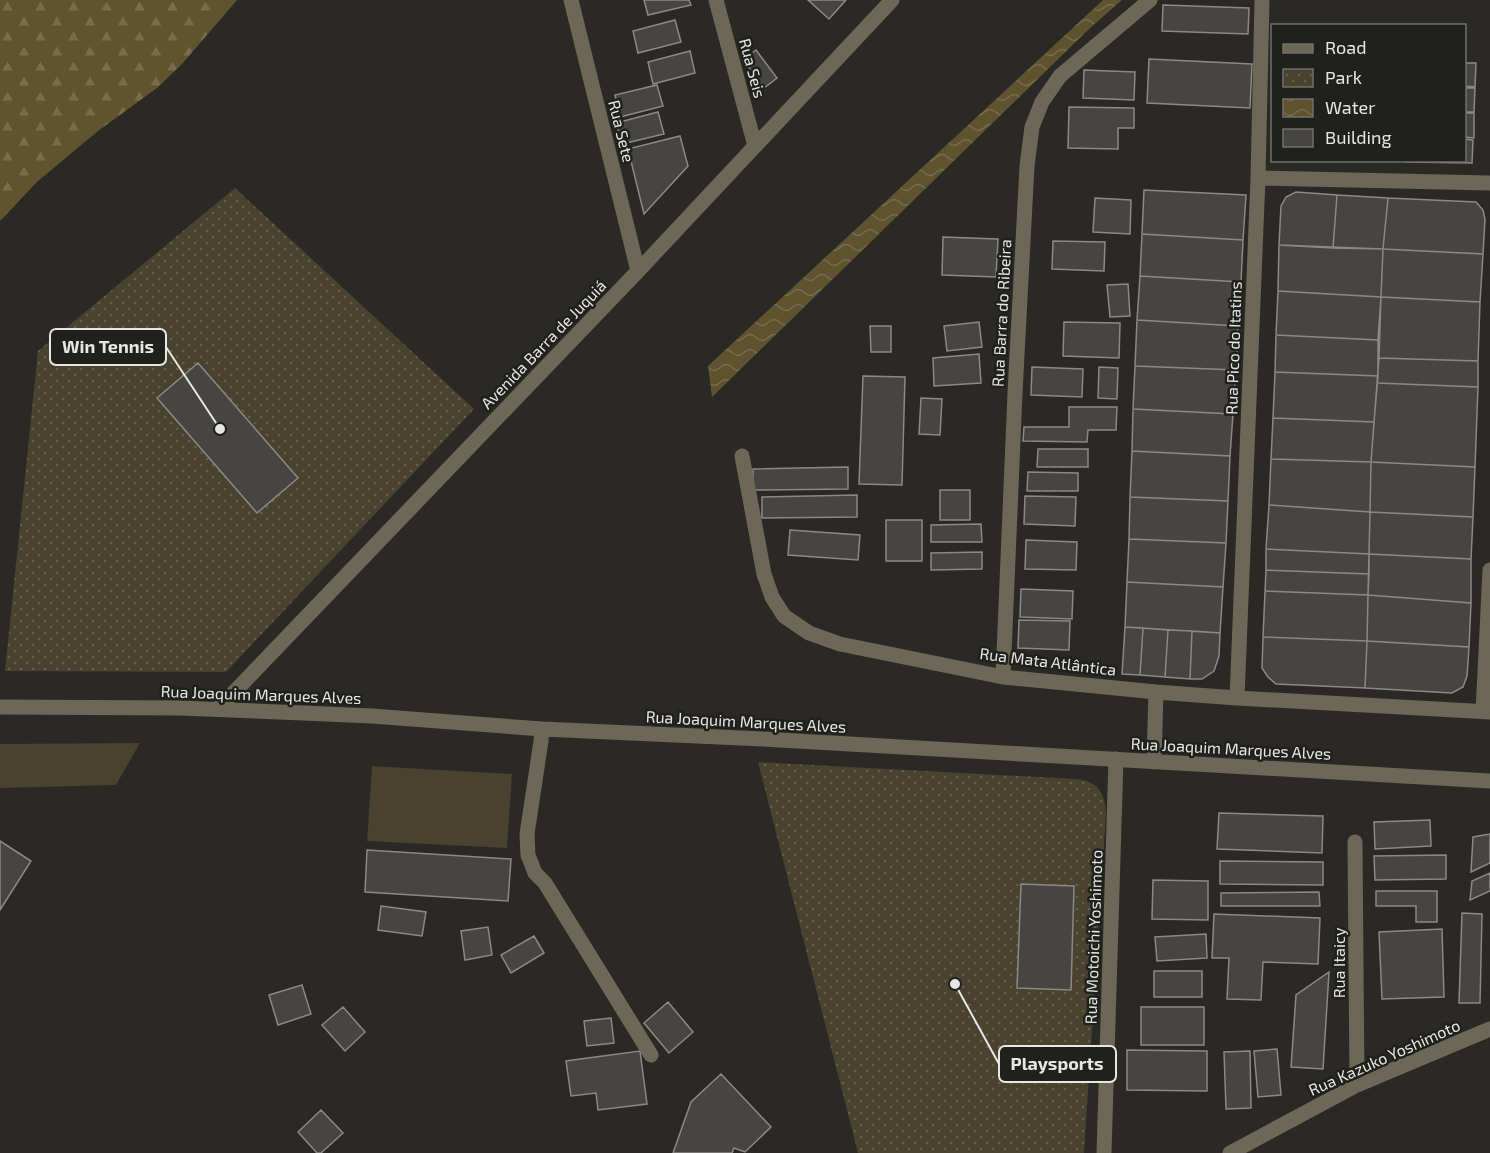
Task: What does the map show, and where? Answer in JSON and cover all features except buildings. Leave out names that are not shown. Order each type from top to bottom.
[{"type":"street","name":"Rua Sete","points":[[571,0],[638,271]]},
{"type":"street","name":"Rua Seis","points":[[716,0],[755,146]]},
{"type":"street","name":"Avenida Barra de Juquiá","points":[[218,709],[638,271],[892,0]]},
{"type":"street","name":"Rua Barra do Ribeira","points":[[1004,677],[1016,369],[1027,166],[1032,127],[1042,102],[1060,76],[1150,0]]},
{"type":"street","name":"Rua Pico do Itatins","points":[[1237,698],[1258,178],[1262,0]]},
{"type":"street","points":[[1258,178],[1490,183]]},
{"type":"street","name":"Rua Mata Atlântica","points":[[742,456],[764,574],[772,597],[784,616],[809,633],[840,644],[1004,677],[1237,698],[1487,712]]},
{"type":"street","points":[[1487,712],[1490,570]]},
{"type":"street","points":[[1154,762],[1155,692]]},
{"type":"street","name":"Rua Joaquim Marques Alves","points":[[0,707],[218,709],[372,716],[542,729],[786,740],[1490,781]]},
{"type":"street","points":[[542,729],[527,834],[528,855],[535,873],[545,883],[651,1055]]},
{"type":"street","name":"Rua Motoichi Yoshimoto","points":[[1104,1153],[1116,759]]},
{"type":"street","name":"Rua Itaicy","points":[[1355,842],[1357,1085]]},
{"type":"street","name":"Rua Kazuko Yoshimoto","points":[[1230,1153],[1357,1085],[1490,1029]]},
{"type":"green space","points":[[0,0],[237,0],[182,64],[157,88],[98,131],[38,181],[0,221]]},
{"type":"green space","points":[[235,188],[474,409],[226,672],[5,671],[38,351]]},
{"type":"green space","points":[[140,743],[116,785],[0,788],[0,744]]},
{"type":"green space","points":[[758,762],[1076,779],[1089,782],[1098,789],[1104,801],[1106,815],[1084,1153],[858,1153]]},
{"type":"green space","points":[[372,766],[512,774],[507,848],[367,841]]},
{"type":"water","points":[[1103,0],[1122,0],[1090,28],[712,397],[708,366]]},
{"type":"place","name":"Win Tennis","points":[[220,429]]},
{"type":"place","name":"Playsports","points":[[955,984]]}]
